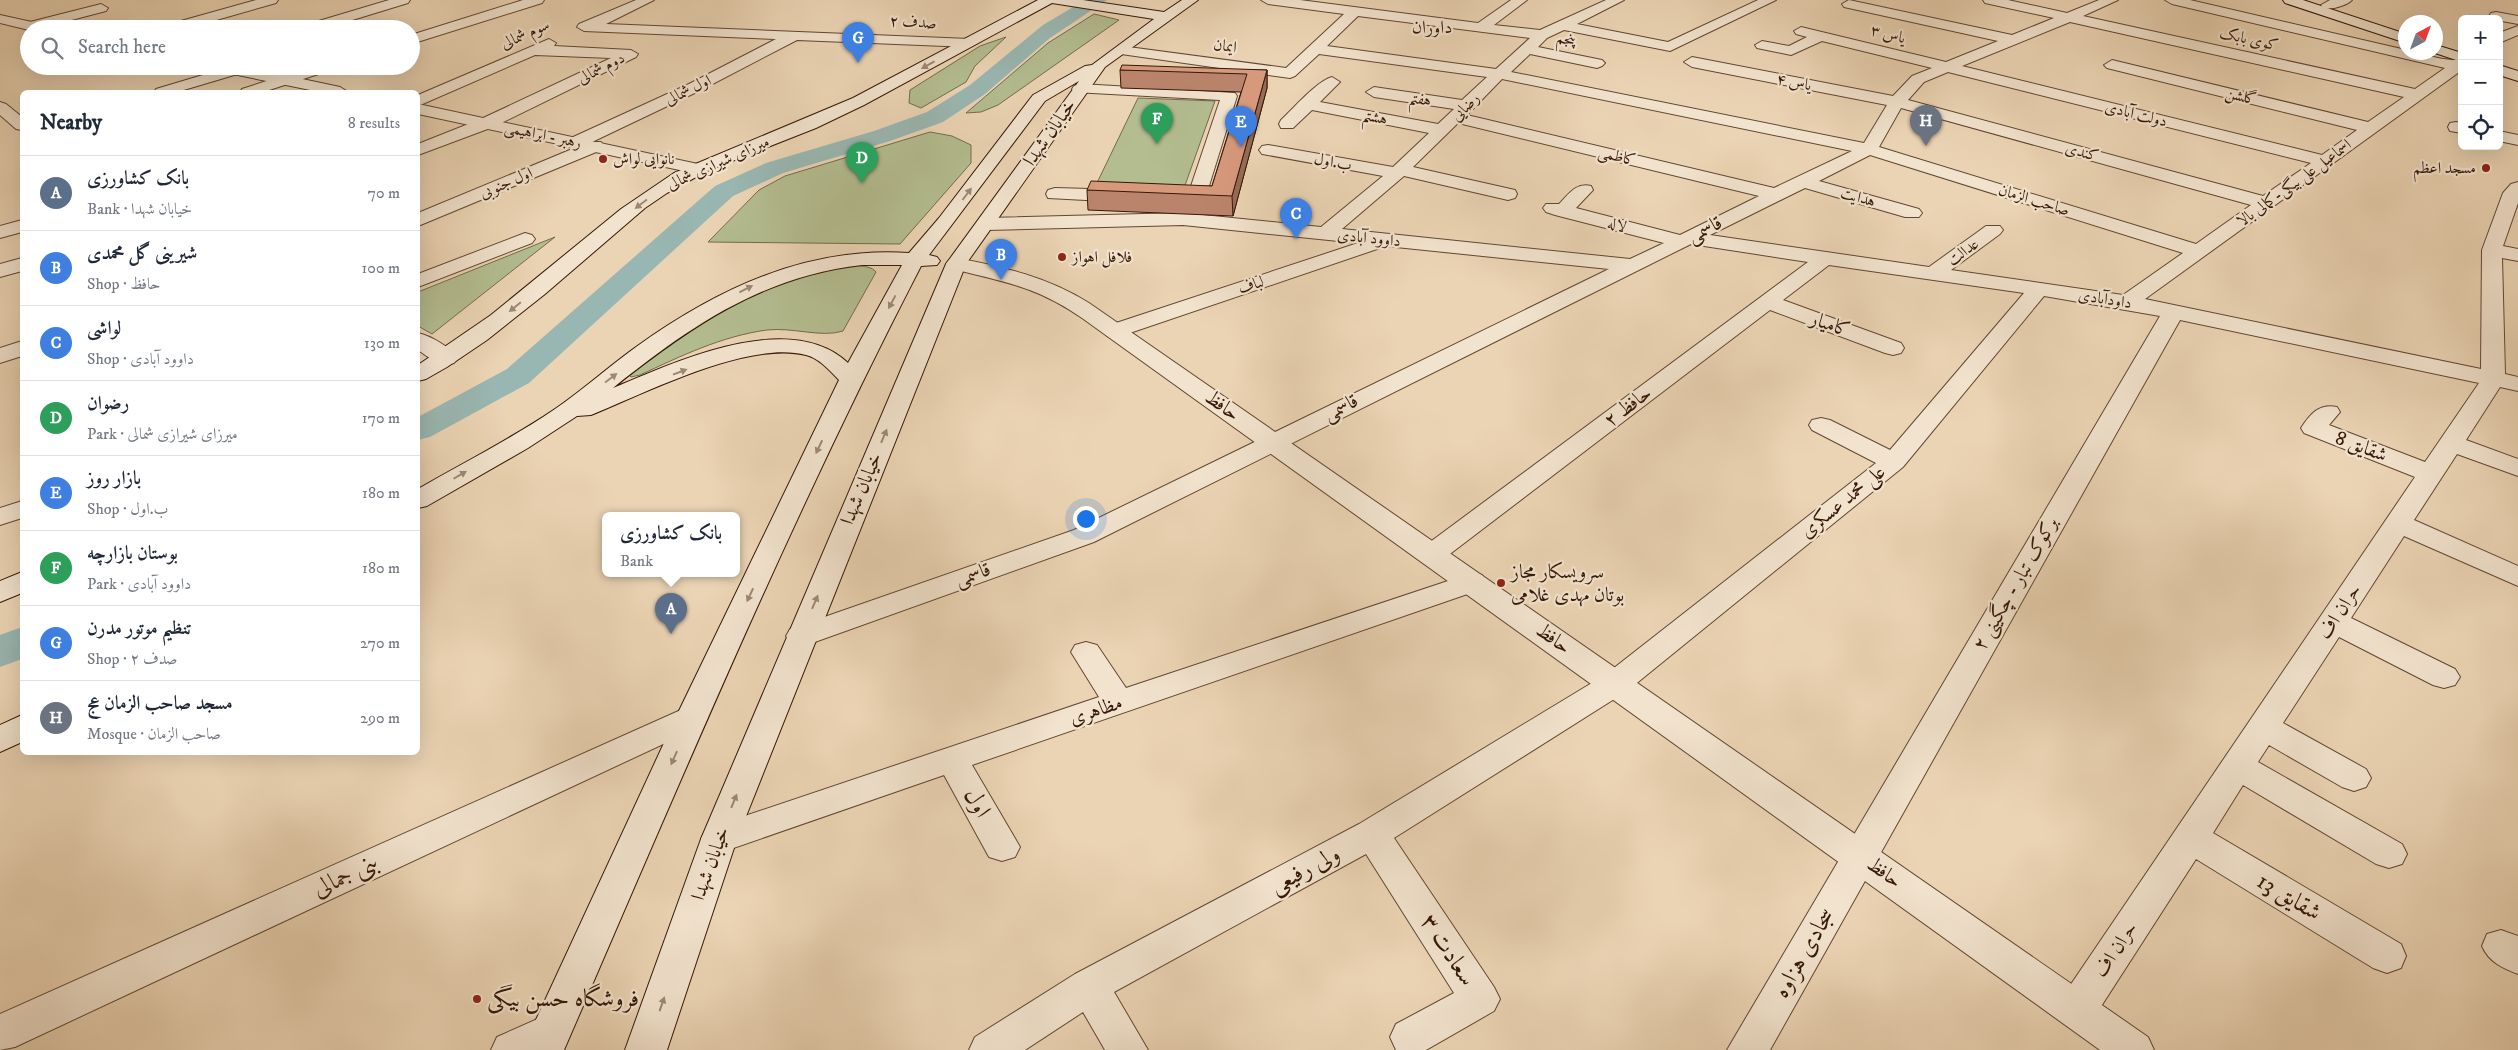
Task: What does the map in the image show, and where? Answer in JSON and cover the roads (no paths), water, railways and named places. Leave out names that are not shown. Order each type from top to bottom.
[{"type":"street","points":[[200,20],[270,0]]},
{"type":"street","points":[[337,20],[403,0]]},
{"type":"street","points":[[420,37],[537,0]]},
{"type":"street","name":"سوم شمالی","points":[[420,100],[647,0]]},
{"type":"street","name":"میرزای شیرازی شمالی","points":[[420,373],[446,358],[496,323],[661,188],[698,169],[830,116],[1048,0]]},
{"type":"street","name":"خیابان شهدا","points":[[547,1040],[692,717],[851,379],[915,260],[946,222],[1039,98],[1069,88],[1191,0]]},
{"type":"street","points":[[1268,0],[1542,35]]},
{"type":"street","name":"ایمان","points":[[1111,57],[1290,73],[1357,11],[1380,0]]},
{"type":"street","points":[[1481,27],[1520,0]]},
{"type":"street","name":"رضایی","points":[[1326,234],[1399,172],[1499,74],[1542,35],[1617,0]]},
{"type":"street","points":[[1560,25],[1670,47],[1769,0]]},
{"type":"street","name":"کوی بابک","points":[[1990,0],[2171,39],[2257,54],[2284,64],[2418,95]]},
{"type":"street","points":[[1315,49],[1499,74],[1869,148],[1897,102],[1918,79],[2111,0]]},
{"type":"street","points":[[2172,0],[2458,58]]},
{"type":"street","points":[[2290,0],[2398,36]]},
{"type":"street","points":[[2311,0],[2398,28]]},
{"type":"street","points":[[2328,5],[2345,0]]},
{"type":"street","points":[[1062,1],[1167,17]]},
{"type":"street","points":[[1849,4],[2013,40]]},
{"type":"street","points":[[61,20],[101,8]]},
{"type":"street","points":[[991,31],[1000,8]]},
{"type":"street","points":[[2503,17],[2518,20]]},
{"type":"street","points":[[0,19],[20,23]]},
{"type":"street","name":"صدف ۲","points":[[584,27],[797,34],[970,43]]},
{"type":"street","points":[[2503,37],[2518,30]]},
{"type":"street","name":"یاس ۳","points":[[1801,31],[1948,67]]},
{"type":"street","name":"اول شمالی","points":[[586,144],[797,34]]},
{"type":"street","points":[[1762,45],[1791,51],[1820,36]]},
{"type":"street","points":[[2150,48],[2171,39]]},
{"type":"street","points":[[2443,46],[2458,57]]},
{"type":"street","name":"پنجم","points":[[1527,49],[1597,64]]},
{"type":"street","name":"دوم شمالی","points":[[487,123],[631,54],[533,50]]},
{"type":"street","points":[[2443,52],[2458,58]]},
{"type":"street","name":"اسماعیل علی بیگی-کمالی بالا","points":[[2127,302],[2418,95],[2460,60]]},
{"type":"street","name":"یاس ۴","points":[[1692,62],[1897,102]]},
{"type":"street","points":[[2503,63],[2518,68]]},
{"type":"street","points":[[2268,73],[2284,64]]},
{"type":"street","name":"گلشن","points":[[2112,65],[2370,128]]},
{"type":"street","name":"دولت آبادی","points":[[1948,67],[2325,160]]},
{"type":"street","points":[[2503,71],[2518,76]]},
{"type":"street","points":[[169,90],[219,75]]},
{"type":"street","points":[[260,75],[331,90]]},
{"type":"street","points":[[254,90],[300,75]]},
{"type":"street","points":[[1593,93],[1610,80]]},
{"type":"street","points":[[1287,124],[1332,82]]},
{"type":"street","points":[[1546,99],[1560,86]]},
{"type":"street","points":[[1069,88],[1229,96],[1197,198],[1159,197]]},
{"type":"street","name":"خیابان شهدا","points":[[646,1050],[719,839],[801,636],[956,264],[986,224],[1069,88]]},
{"type":"street","name":"هفتم","points":[[1374,92],[1462,111]]},
{"type":"street","name":"کندی","points":[[1897,102],[2266,203]]},
{"type":"street","name":"هشتم","points":[[1307,104],[1442,130]]},
{"type":"street","points":[[0,107],[20,123]]},
{"type":"street","name":"رهبر - ابراهیمی","points":[[420,109],[698,169]]},
{"type":"street","name":"کاظمی","points":[[1462,111],[1778,195]]},
{"type":"street","points":[[420,149],[487,123]]},
{"type":"street","points":[[2503,137],[2518,140]]},
{"type":"street","name":"اول جنوبی","points":[[420,219],[586,144]]},
{"type":"street","name":"قاسمی","points":[[801,636],[1084,536],[1630,265],[1778,195],[1869,148]]},
{"type":"street","name":"صاحب الزمان","points":[[1869,148],[2198,251]]},
{"type":"street","name":"ب.اول","points":[[1268,150],[1399,172],[1508,194]]},
{"type":"street","name":"هدایت","points":[[1804,182],[1912,213]]},
{"type":"street","points":[[2506,382],[2492,250],[2512,192],[2518,188]]},
{"type":"street","name":"لاله","points":[[1584,190],[1557,210],[1684,240]]},
{"type":"street","points":[[1055,194],[1140,197]]},
{"type":"street","name":"داوود آبادی","points":[[946,222],[986,224],[1183,219],[1630,265]]},
{"type":"street","points":[[0,232],[20,227]]},
{"type":"street","name":"عدالت","points":[[1933,274],[1993,230]]},
{"type":"street","points":[[420,280],[525,239]]},
{"type":"street","name":"لباف","points":[[1115,331],[1387,240]]},
{"type":"street","name":"داودآبادی","points":[[1684,240],[2127,302],[2506,382]]},
{"type":"street","points":[[2492,250],[2518,255]]},
{"type":"street","points":[[420,499],[553,421],[645,351],[703,313],[754,285],[800,268],[824,262],[870,258],[915,260]]},
{"type":"street","name":"حافظ ۲","points":[[1432,554],[1824,259]]},
{"type":"street","name":"حافظ","points":[[915,260],[956,264],[1003,272],[1046,287],[1115,331],[1616,683],[2133,1050]]},
{"type":"street","points":[[0,271],[20,265]]},
{"type":"street","name":"علی محمد عسکری","points":[[1616,683],[1894,462],[2039,289]]},
{"type":"street","name":"کامیار","points":[[1768,302],[1893,348]]},
{"type":"street","name":"برکوک تبار - چگینی ۲","points":[[1859,856],[2174,311]]},
{"type":"street","points":[[420,341],[446,358]]},
{"type":"street","points":[[553,421],[708,361],[749,348],[782,344],[810,348],[830,359],[851,379]]},
{"type":"street","points":[[0,356],[20,349]]},
{"type":"street","name":"حران اف","points":[[2077,1009],[2451,443],[2506,382]]},
{"type":"street","name":"شقایق 8","points":[[2328,412],[2313,428],[2431,474]]},
{"type":"street","points":[[1820,425],[1894,462]]},
{"type":"street","points":[[2451,443],[2518,468]]},
{"type":"street","points":[[0,517],[20,510]]},
{"type":"street","points":[[2398,522],[2518,577]]},
{"type":"street","points":[[0,593],[20,582]]},
{"type":"street","name":"مظاهری","points":[[719,839],[1472,582]]},
{"type":"street","points":[[2333,622],[2444,677]]},
{"type":"street","points":[[1086,652],[1119,703]]},
{"type":"street","name":"ولی رفیعی","points":[[990,1050],[1089,986],[1372,834],[1616,683]]},
{"type":"street","name":"بنی جمالی","points":[[0,1034],[692,717]]},
{"type":"street","points":[[2263,727],[2354,778]]},
{"type":"street","points":[[0,740],[20,728]]},
{"type":"street","name":"اول","points":[[952,760],[1002,847]]},
{"type":"street","points":[[2238,766],[2389,854]]},
{"type":"street","name":"سعادت ۳","points":[[1372,834],[1480,999],[1411,1037]]},
{"type":"street","name":"شقایق 13","points":[[2190,838],[2388,956]]},
{"type":"street","name":"سجادی هزاوه","points":[[1748,1050],[1859,856]]},
{"type":"street","points":[[1089,986],[1127,1050]]},
{"type":"street","points":[[512,1050],[547,1040]]},
{"type":"waterway","points":[[420,429],[518,376],[724,191],[749,178],[775,168],[909,128],[935,117],[964,100],[1050,29],[1098,0]]},
{"type":"waterway","points":[[0,653],[20,642]]},
{"type":"place","name":"تنظیم موتور مدرن","points":[[858,63]]},
{"type":"place","name":"بوستان بازارچه","points":[[1157,144]]},
{"type":"place","name":"مسجد صاحب الزمان عج","points":[[1926,146]]},
{"type":"place","name":"بازار روز","points":[[1241,147]]},
{"type":"place","name":"نانوایی لواش","points":[[603,159]]},
{"type":"place","name":"مسجد اعظم","points":[[2486,168]]},
{"type":"place","name":"رضوان","points":[[862,183]]},
{"type":"place","name":"لواشی","points":[[1296,239]]},
{"type":"place","name":"فلافل اهواز","points":[[1062,257]]},
{"type":"place","name":"شیرینی گل محمدی","points":[[1001,280]]},
{"type":"place","name":"سرویسکار مجاز بوتان مهدی غلامی","points":[[1501,583]]},
{"type":"place","name":"بانک کشاورزی","points":[[671,634]]},
{"type":"place","name":"فروشگاه حسن بیگی","points":[[477,999]]},
{"type":"district","name":"داوران","points":[[1432,28]]}]
